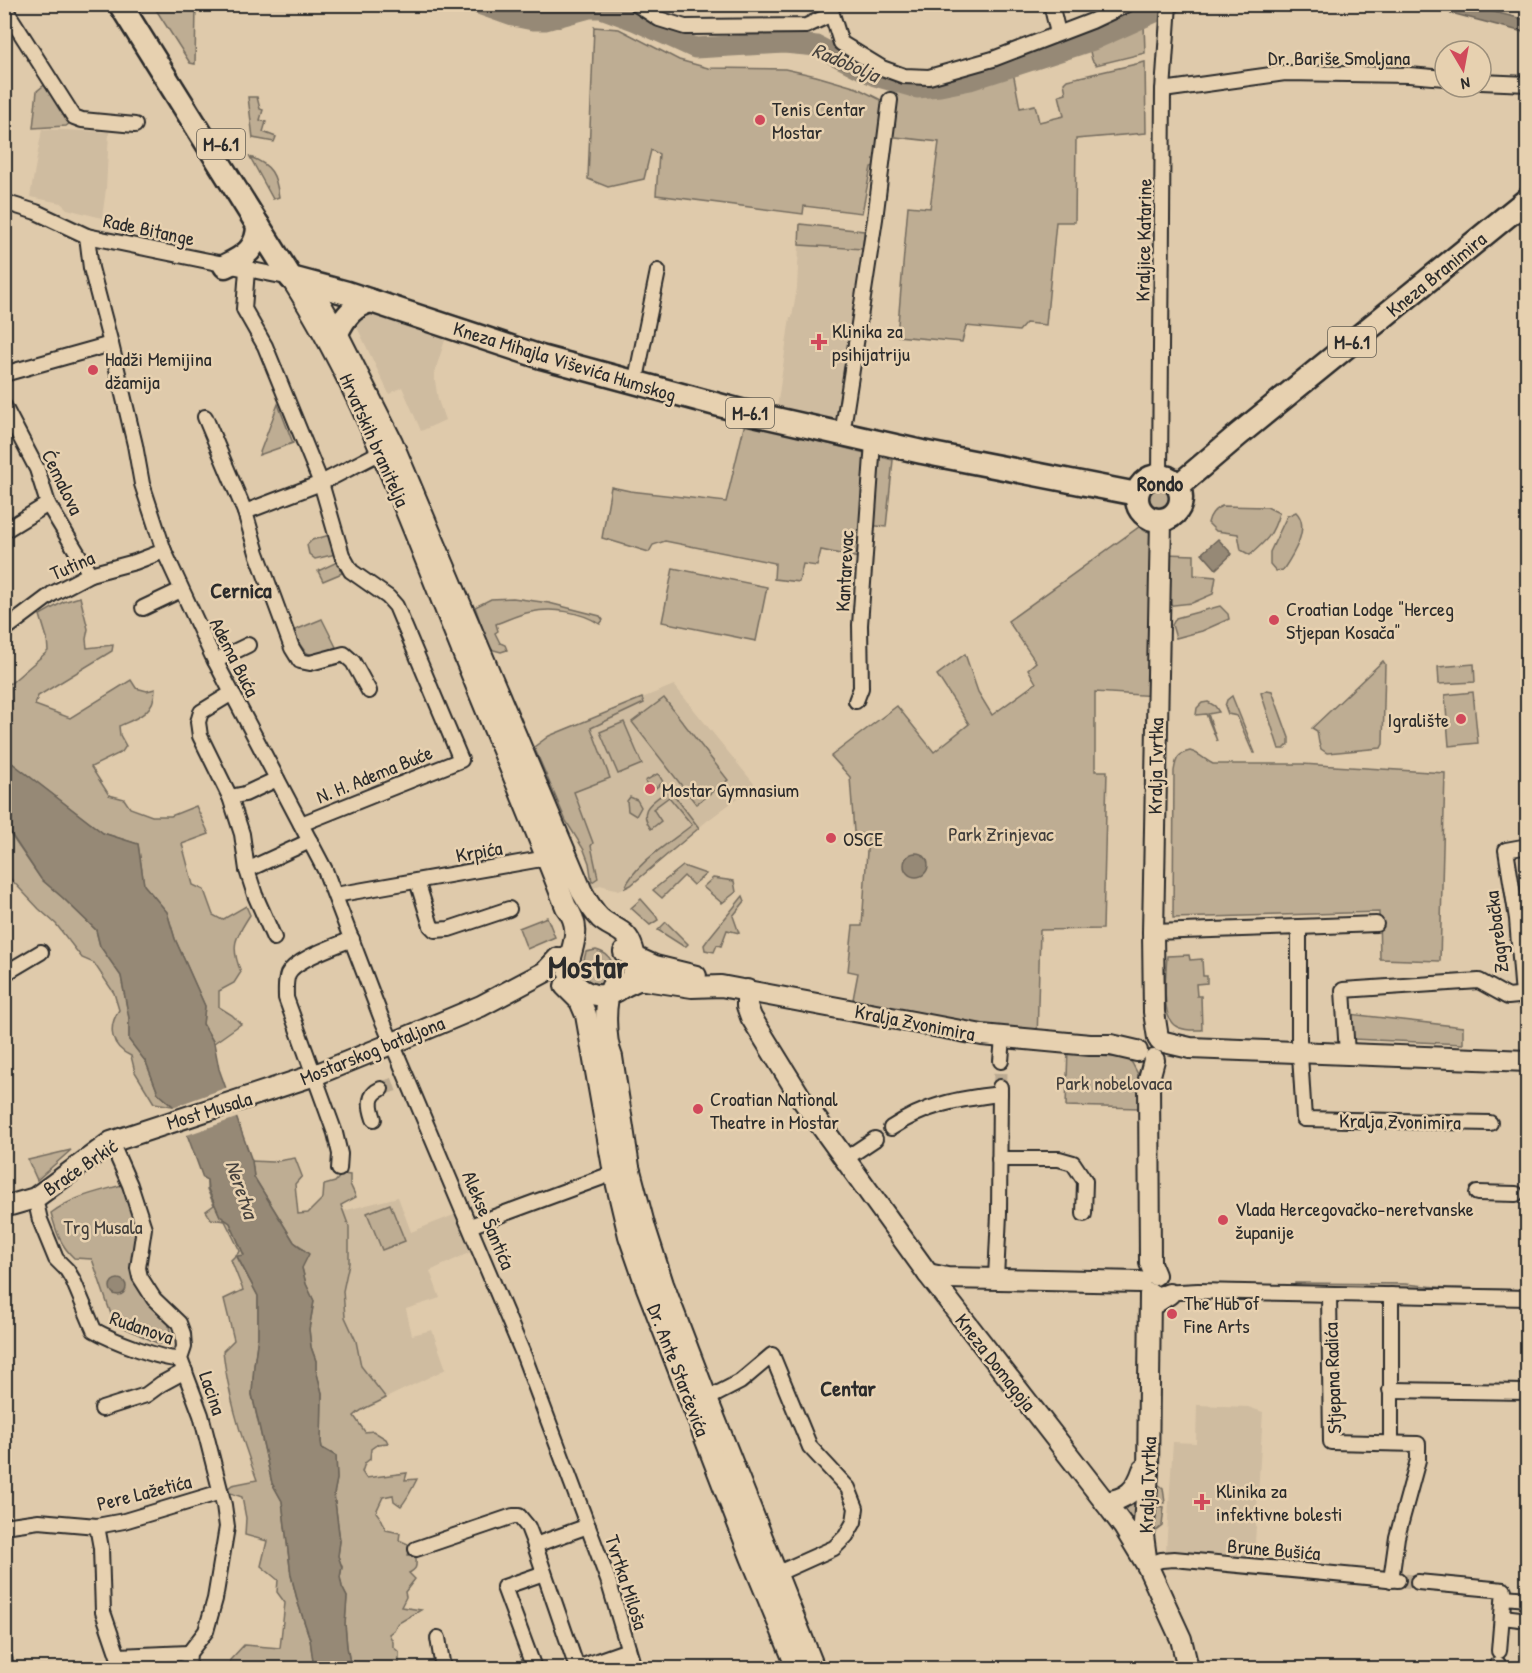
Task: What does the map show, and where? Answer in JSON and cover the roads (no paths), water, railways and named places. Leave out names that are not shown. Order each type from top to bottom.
[{"type":"main road","name":"Hrvatskih branitelja","points":[[127,7],[258,225],[300,280],[419,539],[566,907],[571,913],[571,935]]},
{"type":"main road","name":"M-6.1","points":[[127,7],[300,280]]},
{"type":"main road","name":"Kneza Branimira","points":[[1169,481],[1238,435],[1527,200]]},
{"type":"main road","points":[[225,266],[246,256],[257,238],[258,225]]},
{"type":"main road","points":[[300,280],[337,333],[392,442],[582,892],[602,920],[615,927],[627,938],[628,954],[622,971],[613,983],[617,991]]},
{"type":"main road","name":"Kneza Mihajla Viševića Humskog","points":[[300,280],[541,357],[635,384],[873,442],[1137,494]]},
{"type":"main road","points":[[337,333],[352,310],[362,303],[371,301]]},
{"type":"main road","name":"M-6.1","points":[[1137,494],[1145,481],[1169,481]]},
{"type":"main road","points":[[1137,494],[1138,505],[1144,514],[1154,520],[1161,521],[1171,518],[1179,509],[1182,500],[1169,481]]},
{"type":"main road","name":"Kralja Tvrtka","points":[[1161,521],[1153,932],[1154,1012],[1150,1051],[1153,1285],[1149,1451],[1143,1535],[1147,1564],[1181,1639],[1188,1668]]},
{"type":"main road","points":[[582,892],[585,909],[592,922],[628,954]]},
{"type":"main road","points":[[576,987],[558,971],[561,945],[571,935],[590,930],[601,932]]},
{"type":"main road","points":[[571,935],[576,940],[567,969],[576,987]]},
{"type":"main road","name":"Kralja Zvonimira","points":[[628,954],[663,968],[698,976],[721,986]]},
{"type":"main road","name":"Mostarskog bataljona","points":[[262,1093],[315,1075],[481,1006],[545,972],[558,958]]},
{"type":"main road","name":"Kralja Zvonimira","points":[[576,987],[617,991],[638,980],[692,987],[721,986],[1003,1038],[1111,1045],[1150,1051],[1190,1048],[1527,1061]]},
{"type":"main road","name":"Mostarskog bataljona","points":[[481,1006],[542,988],[576,987]]},
{"type":"main road","name":"Dr. Ante Starčevića","points":[[576,987],[583,1007],[591,1052],[604,1059]]},
{"type":"main road","name":"Kneza Domagoja","points":[[747,990],[748,1012],[801,1098],[928,1274],[1105,1502],[1147,1564]]},
{"type":"main road","name":"Dr. Ante Starčevića","points":[[617,991],[604,1059],[614,1173],[629,1236],[751,1557],[797,1668]]},
{"type":"main road","points":[[604,1059],[629,1167],[663,1284],[707,1399],[781,1572],[814,1668]]},
{"type":"main road","name":"Most Musala","points":[[156,1126],[262,1093]]},
{"type":"main road","name":"Braće Brkić","points":[[4,1207],[35,1198],[111,1142],[156,1126]]},
{"type":"main road","name":"Stjepana Radića","points":[[928,1274],[947,1278],[1153,1285]]},
{"type":"main road","points":[[958,1313],[960,1289],[965,1283],[976,1278]]},
{"type":"main road","points":[[1105,1502],[1119,1500],[1133,1492],[1149,1451]]},
{"type":"street","points":[[636,4],[659,19],[685,27],[806,26],[831,9],[841,43],[882,68],[904,76],[929,77],[993,59],[1092,21],[1128,4]]},
{"type":"street","points":[[1051,4],[1058,33]]},
{"type":"street","points":[[4,7],[74,117],[82,120],[135,125]]},
{"type":"street","name":"Kraljice Katarine","points":[[1168,9],[1163,90],[1169,481]]},
{"type":"street","name":"Dr. Bariše Smoljana","points":[[1163,90],[1285,73],[1433,77]]},
{"type":"street","points":[[1493,83],[1527,84]]},
{"type":"street","points":[[842,435],[875,219],[890,100]]},
{"type":"street","name":"Rade Bitange","points":[[4,202],[36,212],[81,233],[172,252],[225,266],[300,280]]},
{"type":"street","name":"Adema Buća","points":[[81,233],[111,344],[142,484],[164,551],[215,661],[325,870],[381,1017],[393,1042]]},
{"type":"street","points":[[247,270],[244,309],[265,345],[321,483]]},
{"type":"street","points":[[635,384],[658,271]]},
{"type":"street","points":[[4,374],[111,344]]},
{"type":"street","name":"Ćemalova","points":[[4,406],[37,469],[48,504],[90,574]]},
{"type":"street","points":[[205,417],[245,512],[257,553],[297,657],[300,661],[310,663],[344,654],[353,662],[369,691]]},
{"type":"street","name":"Kantarevac","points":[[856,701],[861,688],[860,625],[873,442]]},
{"type":"street","points":[[245,512],[321,483],[381,452]]},
{"type":"street","name":"N. H. Adema Buće","points":[[301,824],[461,760],[396,606],[388,597],[351,571],[342,555],[321,483]]},
{"type":"street","points":[[4,531],[48,504]]},
{"type":"street","name":"Tutina","points":[[4,630],[51,594],[90,574],[135,562],[164,551]]},
{"type":"street","points":[[143,608],[181,590]]},
{"type":"street","points":[[215,661],[248,645]]},
{"type":"street","points":[[232,693],[201,712],[198,722],[200,736],[230,797],[242,834],[247,870],[274,938]]},
{"type":"street","points":[[230,797],[245,794],[277,779]]},
{"type":"street","points":[[247,870],[309,841]]},
{"type":"street","name":"Zagrebačka","points":[[1525,995],[1517,919],[1506,850],[1527,846]]},
{"type":"street","name":"Krpića","points":[[335,895],[547,858]]},
{"type":"street","points":[[417,881],[431,926],[435,930],[449,929],[509,909]]},
{"type":"street","points":[[1153,932],[1376,924]]},
{"type":"street","name":"Kralja Zvonimira","points":[[1299,927],[1300,1052],[1305,1119],[1490,1123]]},
{"type":"street","points":[[339,1169],[340,1154],[335,1132],[286,998],[286,981],[291,970],[299,962],[352,939]]},
{"type":"street","points":[[4,974],[41,952]]},
{"type":"street","points":[[1347,1054],[1343,990],[1479,981],[1508,997],[1525,995]]},
{"type":"street","points":[[1000,1062],[1003,1038]]},
{"type":"street","name":"Alekse Šantića","points":[[393,1042],[404,1081],[470,1226],[524,1356],[545,1414]]},
{"type":"street","points":[[374,1119],[371,1111],[371,1097],[374,1092],[381,1089]]},
{"type":"street","points":[[891,1128],[927,1107],[1000,1090],[996,1278]]},
{"type":"street","points":[[845,1159],[874,1139]]},
{"type":"street","name":"Lacina","points":[[111,1142],[130,1185],[144,1228],[138,1268],[140,1277],[154,1299],[179,1323],[183,1334],[183,1365],[201,1414],[221,1492],[227,1527],[215,1599],[206,1631],[189,1653]]},
{"type":"street","points":[[999,1159],[1059,1159],[1073,1163],[1084,1181],[1084,1214]]},
{"type":"street","points":[[470,1226],[614,1173]]},
{"type":"street","points":[[1477,1193],[1516,1194]]},
{"type":"street","name":"Rudanova","points":[[35,1198],[40,1220],[56,1259],[73,1280],[94,1330],[113,1340],[183,1365],[146,1395],[102,1408]]},
{"type":"street","name":"Stjepana Radića","points":[[1153,1285],[1168,1284],[1198,1291],[1527,1298]]},
{"type":"street","name":"Stjepana Radića","points":[[1329,1293],[1331,1442],[1418,1444],[1418,1460],[1397,1537],[1395,1580]]},
{"type":"street","points":[[1391,1295],[1391,1443]]},
{"type":"street","name":"Dr. Ante Starčevića","points":[[707,1399],[740,1382],[772,1355],[810,1447],[841,1479],[854,1498],[856,1508],[854,1522],[846,1536],[834,1548],[781,1572]]},
{"type":"street","points":[[1390,1390],[1527,1392]]},
{"type":"street","name":"Tvrtka Miloša","points":[[545,1414],[608,1580],[634,1668]]},
{"type":"street","name":"Pere Lažetića","points":[[4,1526],[39,1521],[97,1526],[124,1521],[221,1492]]},
{"type":"street","name":"Tvrtka Miloša","points":[[416,1549],[513,1516],[519,1516],[528,1527],[535,1545],[577,1668],[628,1650]]},
{"type":"street","points":[[97,1526],[101,1548],[104,1612],[118,1656],[189,1653],[188,1668]]},
{"type":"street","name":"Tvrtka Miloša","points":[[535,1545],[588,1526]]},
{"type":"street","name":"Brune Bušića","points":[[1147,1564],[1174,1559],[1395,1580]]},
{"type":"street","points":[[534,1668],[504,1587],[544,1573]]},
{"type":"street","points":[[1418,1582],[1502,1588],[1505,1593],[1498,1661]]},
{"type":"street","points":[[1504,1597],[1527,1599]]},
{"type":"street","points":[[1503,1617],[1527,1620]]},
{"type":"street","points":[[438,1638],[442,1668]]},
{"type":"street","points":[[4,1657],[6,1668]]},
{"type":"water","points":[[1421,5],[1466,5],[1527,20],[1527,33]]},
{"type":"water","points":[[1218,539],[1232,554],[1216,569],[1202,553]]},
{"type":"water","name":"Neretva","points":[[4,741],[7,759],[103,833],[138,844],[144,885],[167,912],[175,939],[205,1006],[203,1024],[214,1043],[219,1069],[252,1161],[254,1177],[294,1242],[309,1254],[302,1268],[314,1301],[309,1329],[322,1393],[322,1448],[336,1456],[337,1479],[334,1494],[340,1541],[338,1556],[342,1567],[340,1577],[342,1587],[347,1597],[345,1624],[351,1668],[303,1668],[313,1661],[310,1639],[291,1575],[282,1501],[272,1483],[252,1394],[258,1336],[258,1296],[237,1256],[244,1255],[230,1223],[220,1216],[208,1189],[207,1180],[203,1178],[188,1137],[173,1106],[158,1093],[146,1062],[129,1040],[129,1018],[121,976],[100,946],[96,930],[41,879],[5,825]]},
{"type":"water","points":[[916,853],[925,856],[928,865],[925,874],[916,877],[907,874],[904,865],[907,856]]},
{"type":"water","points":[[115,1279],[121,1279],[126,1287],[124,1293],[115,1295],[110,1290],[110,1284]]},
{"type":"waterway","name":"Radobolja","points":[[479,4],[513,16],[533,20],[545,20],[589,8],[601,8],[695,48],[784,43],[817,46],[875,76],[917,88],[970,80],[1066,49],[1093,40],[1173,4]]},
{"type":"tunnel","points":[[1000,1087],[1001,1061]]},
{"type":"tunnel","points":[[381,1089],[398,1083]]},
{"type":"tunnel","points":[[1399,1580],[1418,1582]]},
{"type":"place","name":"Tenis Centar Mostar","points":[[760,120]]},
{"type":"place","name":"Klinika za psihijatriju","points":[[819,342]]},
{"type":"place","name":"Hadži Memijina džamija","points":[[93,370]]},
{"type":"place","name":"Croatian Lodge \"Herceg Stjepan Kosača\"","points":[[1274,620]]},
{"type":"place","name":"Igralište","points":[[1461,719]]},
{"type":"place","name":"Mostar Gymnasium","points":[[650,789]]},
{"type":"place","name":"OSCE","points":[[831,838]]},
{"type":"place","name":"Croatian National Theatre in Mostar","points":[[698,1109]]},
{"type":"place","name":"Vlada Hercegovačko-neretvanske županije","points":[[1223,1220]]},
{"type":"place","name":"The Hub of Fine Arts","points":[[1172,1314]]},
{"type":"place","name":"Klinika za infektivne bolesti","points":[[1202,1502]]},
{"type":"district","name":"Rondo","points":[[1160,483]]},
{"type":"district","name":"Cernica","points":[[241,590]]},
{"type":"district","name":"Mostar","points":[[588,966]]},
{"type":"district","name":"Centar","points":[[848,1388]]},
{"type":"park label","name":"Park Zrinjevac","points":[[1001,833]]},
{"type":"park label","name":"Park nobelovaca","points":[[1114,1082]]},
{"type":"park label","name":"Trg Musala","points":[[103,1226]]}]
